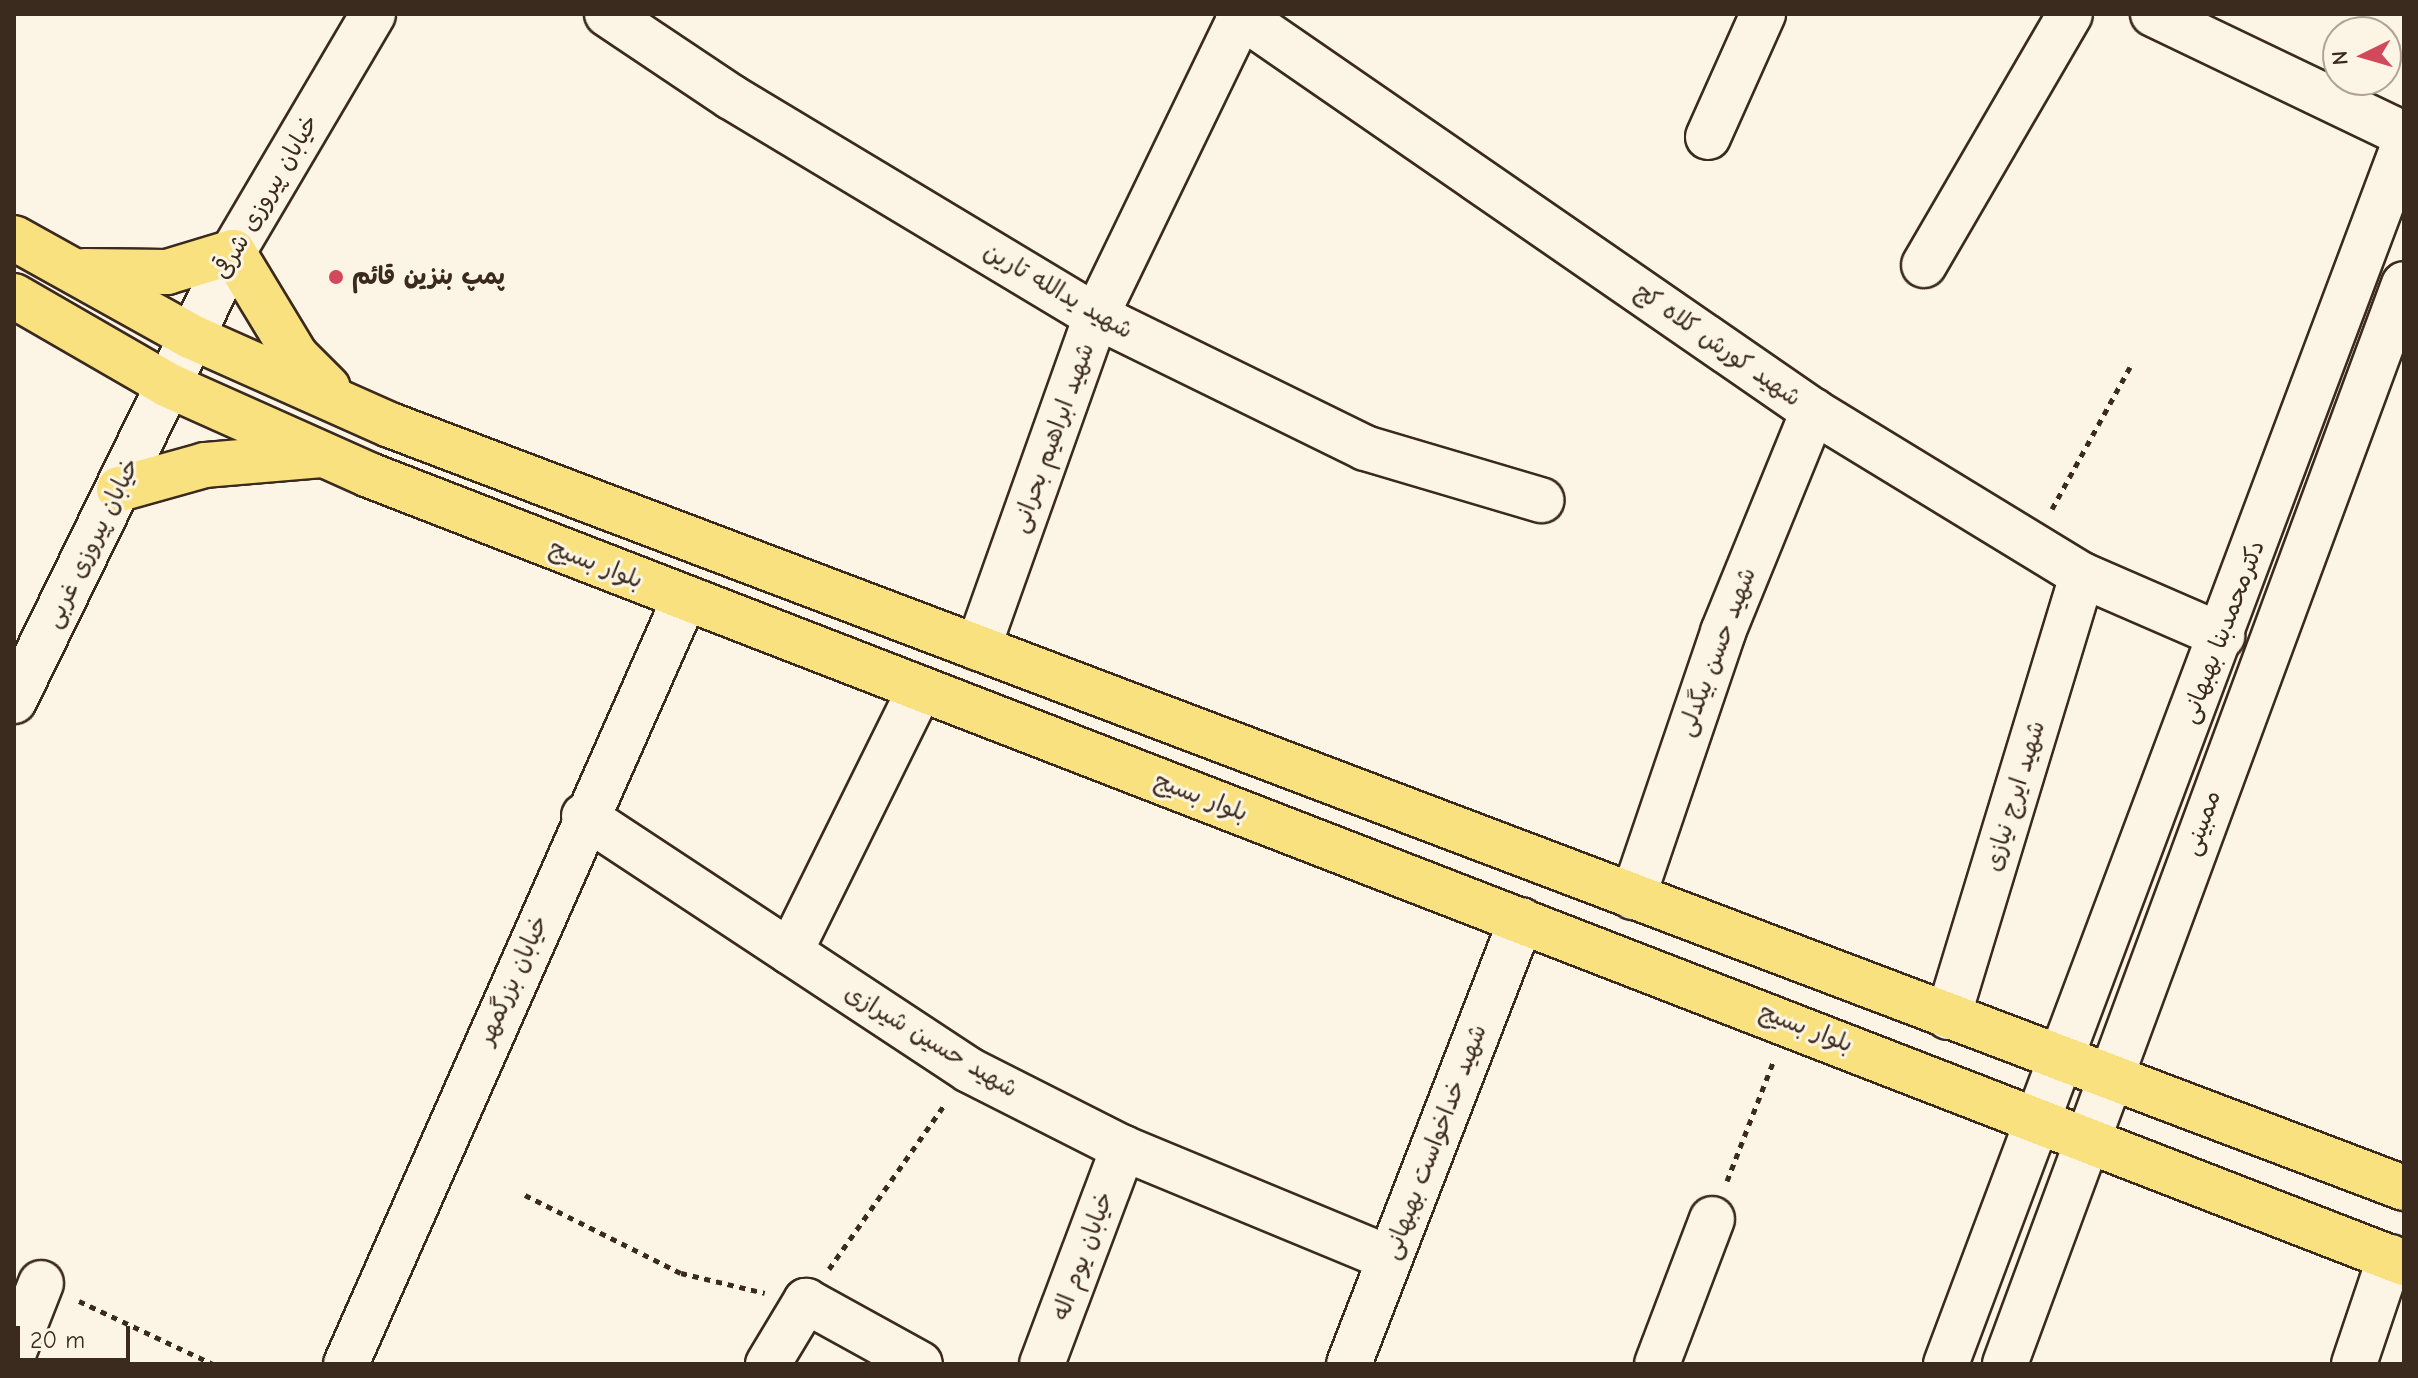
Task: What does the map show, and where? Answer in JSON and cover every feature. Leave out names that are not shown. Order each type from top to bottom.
[{"type":"main road","points":[[14,238],[190,336],[390,425],[2404,1188]]},
{"type":"main road","points":[[74,270],[167,272],[233,252],[296,356],[341,401]]},
{"type":"main road","name":"بلوار بسیج","points":[[14,296],[168,385],[327,455],[685,598],[2038,1118],[2397,1260]]},
{"type":"main road","points":[[119,489],[205,465],[327,455]]},
{"type":"street","name":"خیابان پیروزی شرقی","points":[[168,385],[233,252],[373,14]]},
{"type":"street","name":"شهید یدالله تارین","points":[[607,14],[731,97],[1096,316],[1365,448],[1541,500]]},
{"type":"street","points":[[1708,137],[1763,14]]},
{"type":"street","points":[[1924,265],[2070,14]]},
{"type":"street","points":[[2153,14],[2404,134]]},
{"type":"street","name":"شهید ابراهیم بحرانی","points":[[978,648],[1096,316],[1239,15]]},
{"type":"street","name":"شهید کورش کلاه کج","points":[[1239,15],[1813,411],[2082,575],[2222,636]]},
{"type":"street","name":"دکترمحمدبنا بهبهانی","points":[[2038,1118],[2222,636],[2404,144]]},
{"type":"street","name":"ممبینی","points":[[2005,1364],[2404,284]]},
{"type":"street","name":"خیابان پیروزی غربی","points":[[14,701],[168,385]]},
{"type":"street","name":"شهید حسن بیگدلی","points":[[1633,897],[1723,632],[1813,411]]},
{"type":"street","name":"شهید ایرج نیازی","points":[[1948,1017],[2082,575]]},
{"type":"street","name":"خیابان بزرگمهر","points":[[346,1364],[584,816],[685,598]]},
{"type":"street","points":[[790,952],[920,689]]},
{"type":"street","name":"شهید حسین شیرازی","points":[[584,816],[969,1070],[1123,1148],[1389,1258]]},
{"type":"street","name":"شهید خداخواست بهبهانی","points":[[1349,1364],[1521,920]]},
{"type":"street","points":[[1946,1364],[2038,1118]]},
{"type":"street","name":"خیابان یوم اله","points":[[1042,1364],[1123,1148]]},
{"type":"street","points":[[1657,1364],[1712,1219]]},
{"type":"street","points":[[2354,1364],[2397,1260]]},
{"type":"street","points":[[14,1352],[41,1283]]},
{"type":"street","points":[[768,1364],[806,1301],[920,1364]]},
{"type":"path","points":[[2032,544],[2130,367]]},
{"type":"path","points":[[1712,1219],[1789,1022]]},
{"type":"path","points":[[525,1195],[681,1273],[806,1301],[969,1070]]},
{"type":"path","points":[[41,1283],[213,1364]]},
{"type":"place","name":"پمپ بنزین قائم","points":[[336,277]]}]
